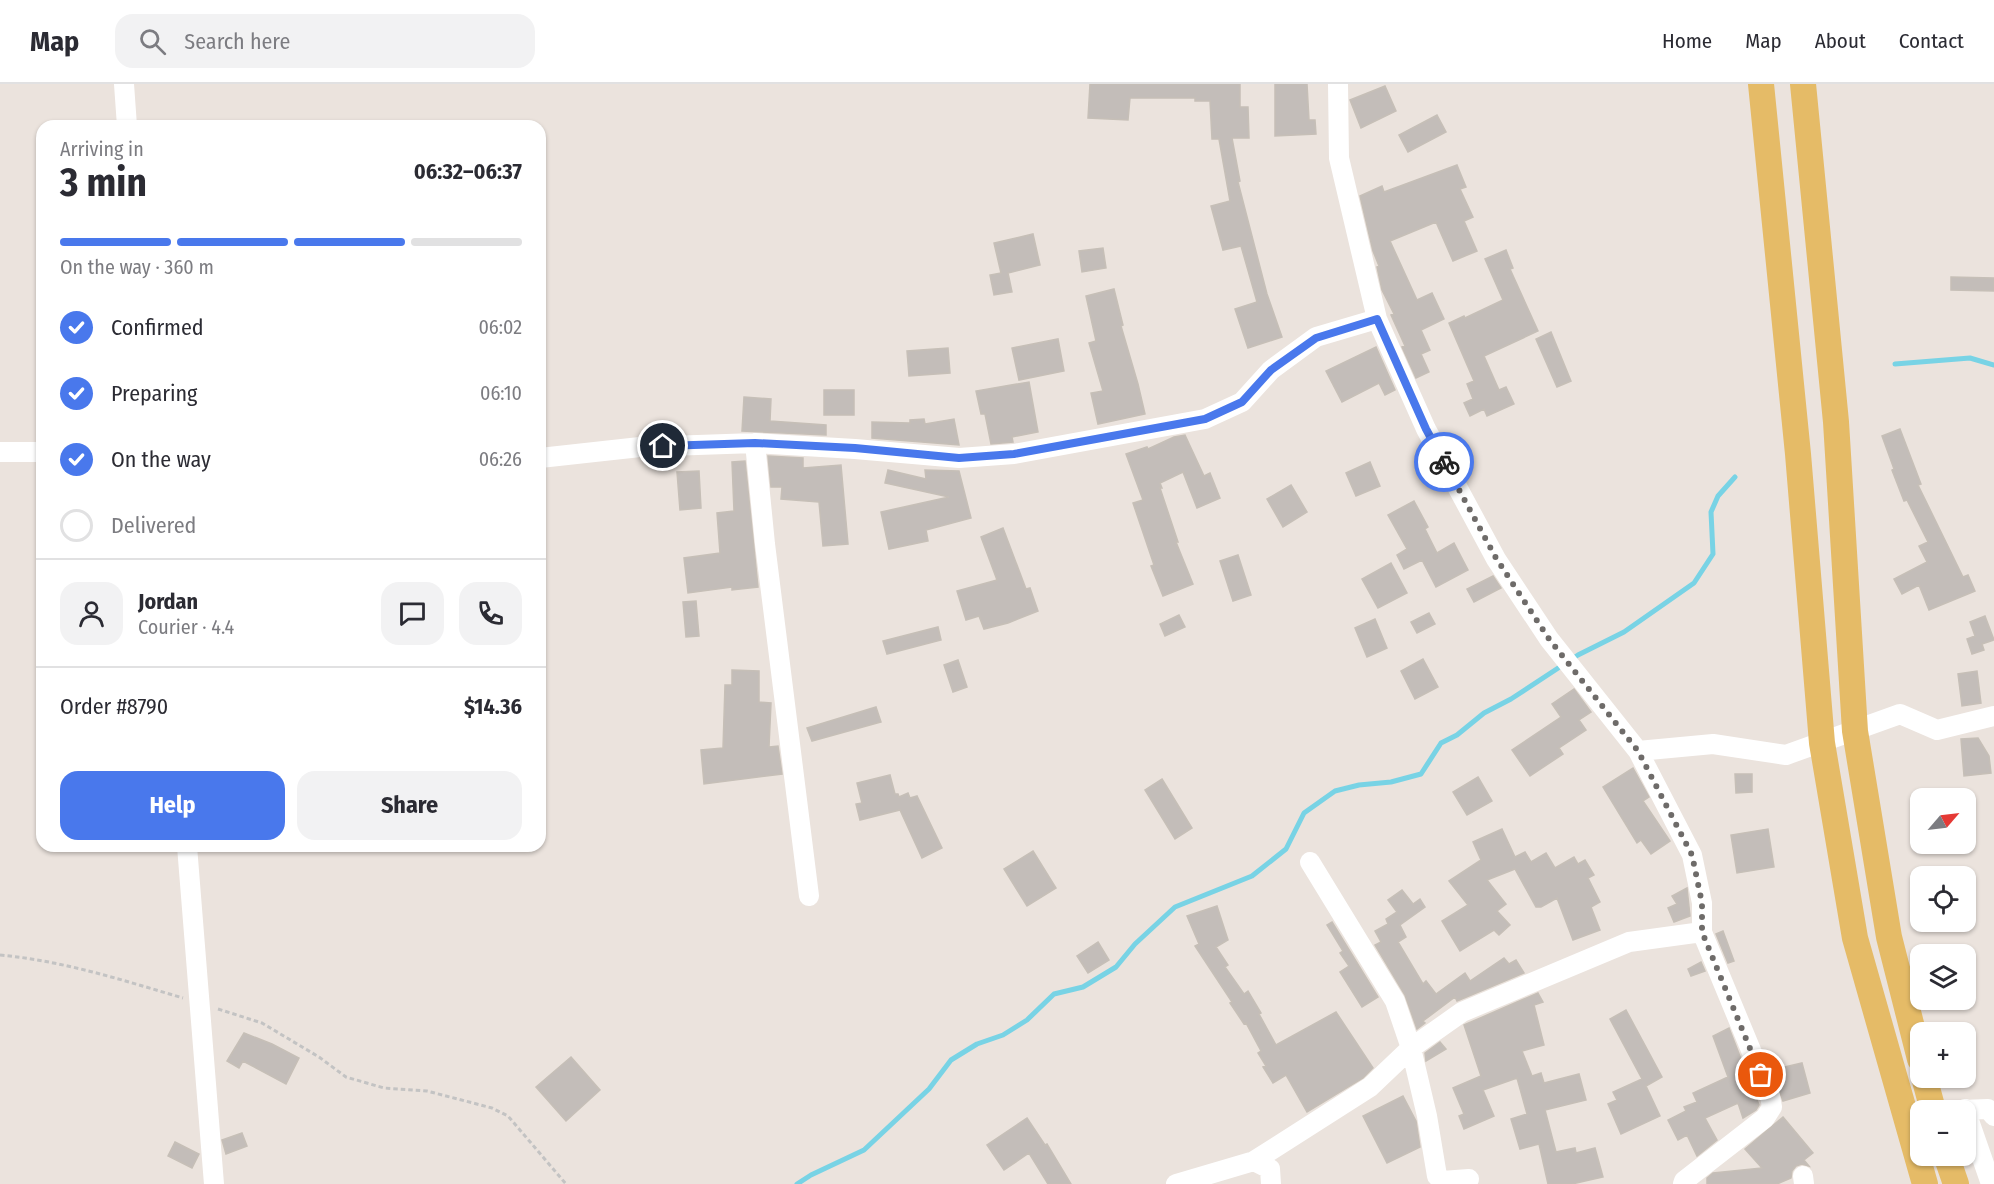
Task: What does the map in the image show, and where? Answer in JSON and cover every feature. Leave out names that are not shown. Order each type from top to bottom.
[{"type":"main road","points":[[1761,84],[1798,454],[1822,743],[1855,938],[1925,1184]]},
{"type":"main road","points":[[1803,84],[1836,422],[1855,731],[1889,937],[1911,1022]]},
{"type":"main road","points":[[1950,1166],[1956,1184]]},
{"type":"street","points":[[124,84],[127,120]]},
{"type":"street","points":[[1338,84],[1340,158],[1377,319],[1426,429],[1496,558],[1549,639],[1638,751],[1692,855],[1702,903],[1702,932],[1770,1096],[1772,1107],[1765,1118],[1706,1163],[1683,1184]]},
{"type":"street","points":[[546,457],[640,447],[755,443],[855,448],[959,458],[1014,454],[1205,419],[1242,402],[1271,370],[1316,338],[1377,319]]},
{"type":"street","points":[[755,443],[765,544],[809,896]]},
{"type":"street","points":[[0,452],[36,453]]},
{"type":"street","points":[[1638,751],[1713,744],[1786,755],[1900,714],[1937,730],[1994,716]]},
{"type":"street","points":[[188,852],[214,1184]]},
{"type":"street","points":[[1310,862],[1395,1001],[1411,1048],[1427,1116],[1437,1176],[1442,1181],[1469,1179]]},
{"type":"street","points":[[1176,1184],[1254,1161],[1370,1087],[1411,1048],[1462,1012],[1629,942],[1702,932]]},
{"type":"street","points":[[1976,1109],[1992,1110]]},
{"type":"street","points":[[1976,1142],[1991,1184]]},
{"type":"street","points":[[1254,1161],[1270,1169],[1271,1184]]},
{"type":"path","points":[[0,955],[41,959],[100,973],[200,1002],[262,1023],[319,1057],[346,1077],[384,1088],[427,1091],[492,1108],[508,1116],[566,1184]]},
{"type":"building","points":[[1090,84],[1240,84],[1240,107],[1248,107],[1249,138],[1232,138],[1240,181],[1238,182],[1267,294],[1282,337],[1248,348],[1235,309],[1257,302],[1241,246],[1223,250],[1211,206],[1230,201],[1219,139],[1212,139],[1210,101],[1195,101],[1195,98],[1130,98],[1128,120],[1088,118]]},
{"type":"building","points":[[1275,84],[1307,84],[1309,120],[1315,120],[1316,134],[1275,136]]},
{"type":"building","points":[[1385,86],[1396,111],[1361,128],[1350,100]]},
{"type":"building","points":[[1437,115],[1446,132],[1408,152],[1399,135]]},
{"type":"building","points":[[1457,165],[1466,187],[1460,189],[1473,217],[1464,221],[1477,251],[1453,261],[1436,222],[1390,241],[1417,300],[1432,293],[1444,319],[1421,330],[1430,350],[1421,354],[1429,372],[1416,378],[1391,315],[1394,314],[1382,290],[1377,267],[1379,266],[1373,251],[1360,196],[1382,186],[1384,192]]},
{"type":"building","points":[[1033,234],[1040,265],[1008,273],[1012,292],[994,295],[990,275],[1001,273],[994,243]]},
{"type":"building","points":[[1103,248],[1106,268],[1082,272],[1079,251]]},
{"type":"building","points":[[1506,250],[1513,268],[1510,269],[1538,331],[1484,356],[1499,390],[1506,387],[1514,404],[1487,416],[1484,409],[1470,416],[1464,403],[1473,399],[1467,384],[1474,381],[1449,323],[1503,300],[1485,259]]},
{"type":"building","points":[[1951,277],[1994,278],[1994,291],[1951,290]]},
{"type":"building","points":[[1114,289],[1123,325],[1121,326],[1145,414],[1098,424],[1091,393],[1103,391],[1089,343],[1096,341],[1086,296]]},
{"type":"building","points":[[1551,332],[1571,381],[1557,387],[1536,339]]},
{"type":"building","points":[[1058,339],[1064,371],[1019,380],[1012,348]]},
{"type":"building","points":[[1376,347],[1395,390],[1385,395],[1379,383],[1342,402],[1326,371]]},
{"type":"building","points":[[948,348],[950,373],[909,376],[907,351]]},
{"type":"building","points":[[1029,382],[1038,432],[1012,437],[1013,442],[991,444],[985,414],[981,414],[976,391]]},
{"type":"building","points":[[824,390],[854,390],[854,415],[824,415]]},
{"type":"building","points":[[744,397],[771,399],[770,421],[826,425],[826,435],[742,431]]},
{"type":"building","points":[[924,419],[925,424],[954,419],[959,445],[872,438],[872,422],[910,423],[910,420]]},
{"type":"building","points":[[1900,429],[1921,484],[1918,485],[1963,577],[1968,575],[1975,591],[1929,610],[1919,585],[1902,594],[1894,579],[1927,562],[1919,546],[1928,542],[1907,500],[1904,501],[1882,436]]},
{"type":"building","points":[[1185,435],[1204,476],[1210,473],[1220,498],[1197,508],[1183,472],[1160,483],[1178,542],[1176,542],[1193,584],[1163,596],[1151,566],[1154,565],[1133,503],[1143,500],[1126,454],[1147,447],[1148,449],[1174,437]]},
{"type":"building","points":[[768,456],[803,458],[803,468],[841,465],[848,544],[823,546],[819,502],[781,499],[782,487],[771,487]]},
{"type":"building","points":[[745,461],[758,587],[732,590],[732,587],[688,593],[684,558],[720,553],[717,513],[734,511],[732,462]]},
{"type":"building","points":[[1370,462],[1380,486],[1356,496],[1346,473]]},
{"type":"building","points":[[888,470],[926,479],[925,470],[959,471],[971,518],[926,530],[928,541],[889,549],[881,512],[949,497],[885,483]]},
{"type":"building","points":[[699,471],[701,508],[680,510],[677,472]]},
{"type":"building","points":[[1291,485],[1307,512],[1283,527],[1267,499]]},
{"type":"building","points":[[1414,501],[1428,527],[1425,529],[1437,553],[1454,543],[1468,570],[1436,587],[1422,560],[1404,569],[1397,555],[1407,549],[1388,515]]},
{"type":"building","points":[[1003,528],[1026,589],[1030,588],[1038,611],[1008,623],[984,629],[979,616],[966,620],[957,591],[997,580],[981,537]]},
{"type":"building","points":[[1238,555],[1251,595],[1233,601],[1220,561]]},
{"type":"building","points":[[1391,563],[1407,593],[1378,608],[1362,579]]},
{"type":"building","points":[[1493,576],[1501,588],[1474,602],[1467,589]]},
{"type":"building","points":[[696,601],[699,636],[686,637],[683,602]]},
{"type":"building","points":[[1429,613],[1435,624],[1417,633],[1411,622]]},
{"type":"building","points":[[1179,615],[1185,627],[1165,636],[1160,624]]},
{"type":"building","points":[[1985,616],[1994,640],[1982,644],[1984,650],[1972,654],[1967,639],[1975,636],[1970,622]]},
{"type":"building","points":[[1375,619],[1387,648],[1367,657],[1355,628]]},
{"type":"building","points":[[938,627],[941,640],[887,654],[883,641]]},
{"type":"building","points":[[1423,659],[1438,687],[1415,699],[1401,671]]},
{"type":"building","points":[[958,660],[967,687],[953,692],[944,665]]},
{"type":"building","points":[[732,670],[759,671],[759,702],[771,703],[769,747],[778,746],[782,774],[704,784],[701,750],[723,748],[725,685],[732,685]]},
{"type":"building","points":[[1977,671],[1981,703],[1962,706],[1958,674]]},
{"type":"building","points":[[1574,689],[1591,712],[1579,720],[1586,730],[1559,748],[1563,754],[1530,776],[1512,750],[1561,717],[1552,704]]},
{"type":"building","points":[[876,707],[881,722],[812,741],[807,728]]},
{"type":"building","points":[[1978,738],[1989,756],[1991,773],[1964,776],[1961,739]]},
{"type":"building","points":[[1633,768],[1649,797],[1643,801],[1670,841],[1651,854],[1641,840],[1637,843],[1603,787]]},
{"type":"building","points":[[1735,774],[1752,774],[1752,792],[1736,793]]},
{"type":"building","points":[[890,775],[895,794],[899,797],[908,793],[910,798],[917,796],[942,848],[922,858],[900,810],[860,820],[856,804],[862,803],[857,783]]},
{"type":"building","points":[[1478,777],[1492,801],[1467,815],[1453,792]]},
{"type":"building","points":[[1162,779],[1192,828],[1175,839],[1145,790]]},
{"type":"building","points":[[1502,829],[1515,857],[1525,852],[1531,862],[1546,853],[1555,868],[1574,857],[1578,864],[1585,860],[1594,875],[1588,878],[1600,902],[1591,907],[1600,930],[1573,940],[1557,898],[1541,907],[1536,907],[1515,869],[1487,880],[1506,904],[1497,911],[1510,925],[1499,935],[1494,930],[1460,951],[1442,921],[1468,905],[1449,881],[1481,860],[1473,842]]},
{"type":"building","points":[[1768,829],[1774,867],[1737,873],[1731,835]]},
{"type":"building","points":[[1033,851],[1056,888],[1027,906],[1004,869]]},
{"type":"building","points":[[1687,888],[1690,916],[1674,922],[1668,908],[1677,904],[1672,896]]},
{"type":"building","points":[[1402,890],[1413,904],[1420,899],[1425,907],[1400,925],[1406,937],[1398,942],[1423,984],[1426,981],[1436,994],[1465,973],[1470,981],[1504,958],[1509,964],[1516,960],[1524,973],[1457,1001],[1455,997],[1423,1021],[1425,1023],[1417,1029],[1405,995],[1375,945],[1381,942],[1375,931],[1388,924],[1386,919],[1397,912],[1388,900]]},
{"type":"building","points":[[1217,906],[1228,940],[1216,947],[1228,965],[1225,967],[1244,994],[1248,991],[1276,1045],[1336,1012],[1373,1068],[1363,1078],[1307,1112],[1286,1075],[1273,1083],[1263,1067],[1266,1066],[1258,1053],[1261,1051],[1246,1023],[1244,1024],[1230,1003],[1232,1002],[1195,946],[1199,944],[1187,916]]},
{"type":"building","points":[[1332,922],[1378,997],[1362,1007],[1340,972],[1349,966],[1340,953],[1343,951],[1327,925]]},
{"type":"building","points":[[1723,931],[1734,961],[1728,963],[1716,934]]},
{"type":"building","points":[[1098,942],[1109,960],[1088,973],[1077,956]]},
{"type":"building","points":[[1701,962],[1705,971],[1691,976],[1688,969]]},
{"type":"building","points":[[1538,993],[1543,1002],[1534,1005],[1544,1045],[1522,1051],[1532,1076],[1541,1073],[1544,1083],[1579,1074],[1586,1100],[1545,1110],[1556,1152],[1575,1148],[1576,1153],[1595,1148],[1603,1177],[1572,1184],[1548,1184],[1539,1144],[1520,1149],[1511,1119],[1527,1114],[1517,1078],[1483,1090],[1494,1116],[1464,1129],[1459,1116],[1464,1114],[1453,1088],[1481,1076],[1464,1025]]},
{"type":"building","points":[[1626,1010],[1662,1077],[1646,1086],[1660,1116],[1621,1134],[1608,1104],[1617,1100],[1613,1092],[1642,1079],[1610,1019]]},
{"type":"building","points":[[1729,1028],[1759,1105],[1756,1110],[1743,1118],[1738,1103],[1705,1118],[1717,1140],[1697,1156],[1687,1135],[1678,1140],[1668,1120],[1686,1111],[1684,1107],[1697,1102],[1693,1093],[1728,1077],[1713,1036]]},
{"type":"building","points":[[244,1033],[299,1058],[286,1084],[243,1061],[239,1068],[227,1061]]},
{"type":"building","points":[[1440,1042],[1446,1049],[1426,1061],[1425,1053]]},
{"type":"building","points":[[571,1057],[600,1090],[566,1121],[536,1087]]},
{"type":"building","points":[[1802,1063],[1810,1093],[1783,1101],[1772,1070]]},
{"type":"building","points":[[1403,1096],[1416,1121],[1420,1147],[1387,1163],[1363,1116]]},
{"type":"building","points":[[1783,1117],[1813,1153],[1804,1160],[1809,1166],[1802,1164],[1796,1166],[1791,1178],[1777,1184],[1707,1184],[1707,1178],[1713,1173],[1762,1168],[1745,1149]]},
{"type":"building","points":[[1027,1118],[1045,1145],[1047,1144],[1071,1184],[1048,1184],[1029,1153],[1004,1170],[987,1145]]},
{"type":"building","points":[[242,1133],[247,1146],[226,1154],[222,1140]]},
{"type":"building","points":[[175,1142],[199,1154],[192,1168],[168,1156]]},
{"type":"waterway","points":[[1895,364],[1970,358],[1994,365]]},
{"type":"waterway","points":[[797,1184],[864,1150],[929,1089],[951,1060],[977,1044],[1003,1035],[1027,1020],[1054,994],[1083,987],[1116,967],[1135,944],[1175,907],[1252,876],[1286,849],[1304,813],[1335,791],[1359,785],[1391,782],[1421,774],[1441,743],[1457,735],[1484,713],[1511,699],[1578,655],[1624,632],[1694,583],[1713,554],[1711,512],[1718,496],[1735,477]]},
{"type":"way so far","points":[[1444,462],[1496,558],[1549,639],[1638,751],[1692,855],[1702,903],[1702,932],[1761,1075]]},
{"type":"route","points":[[663,446],[755,443],[855,448],[959,458],[1014,454],[1205,419],[1242,402],[1271,370],[1316,338],[1377,319],[1426,429],[1444,462]]}]
